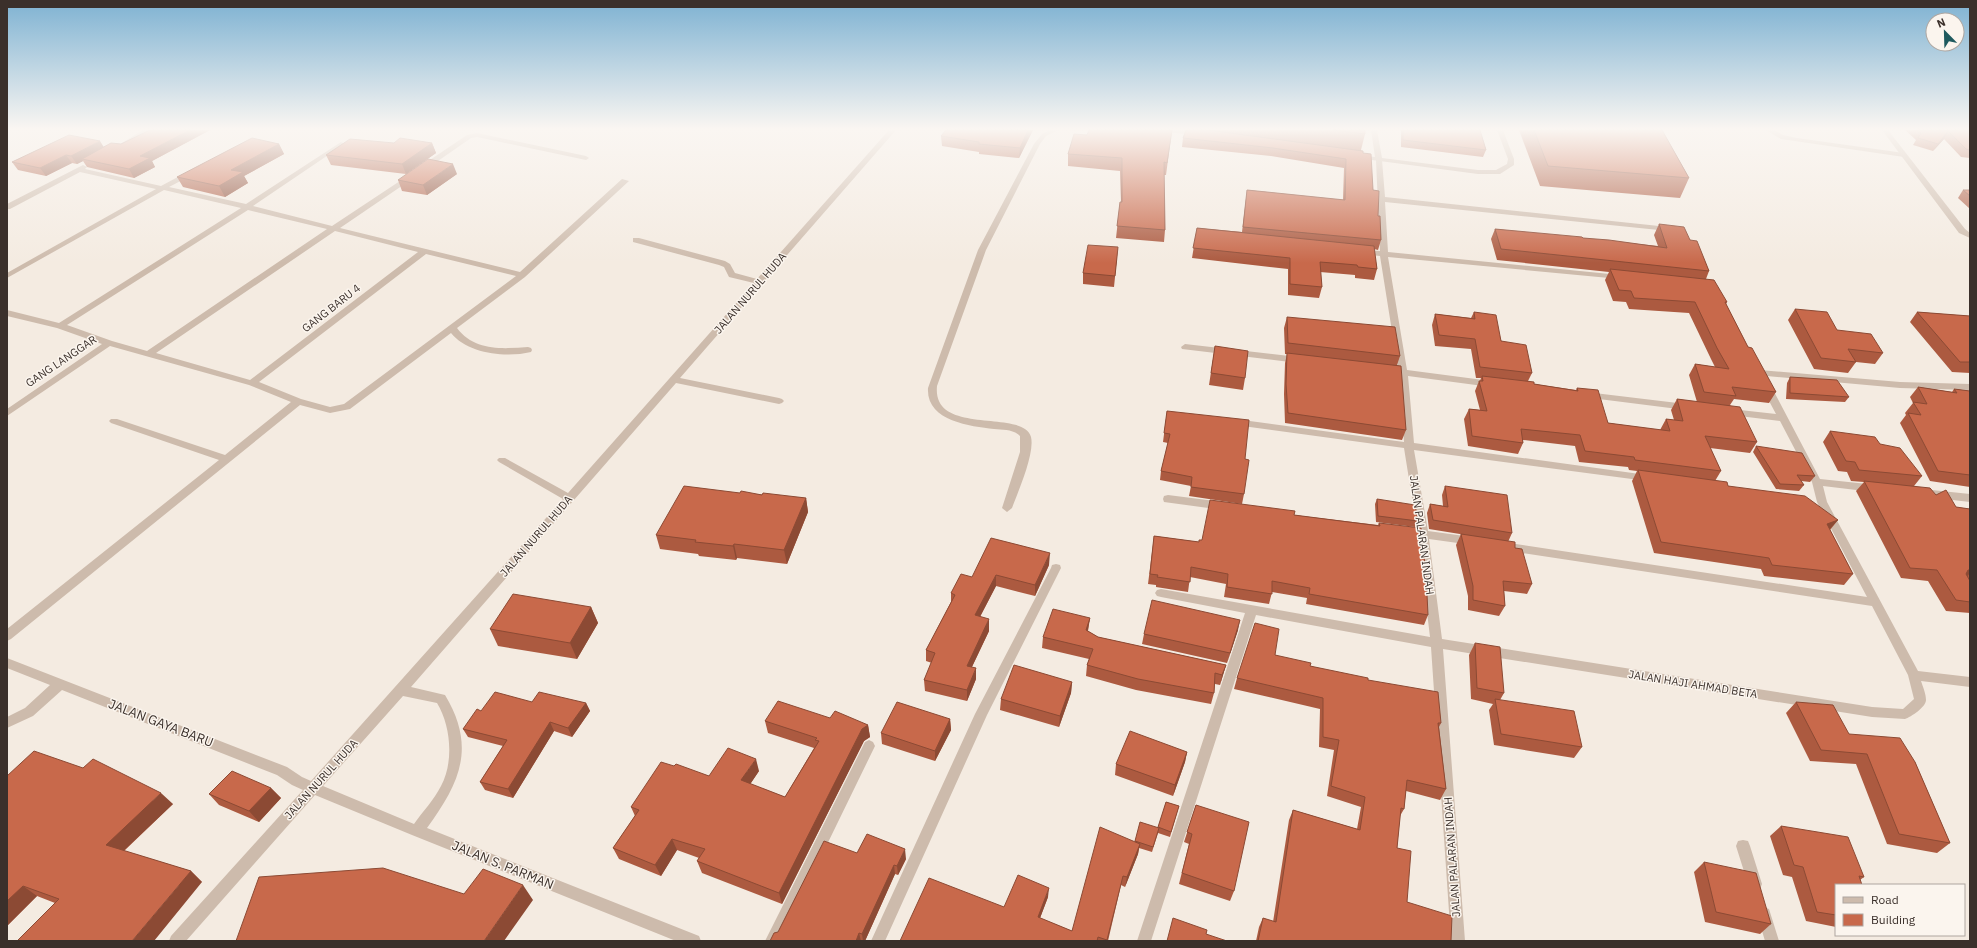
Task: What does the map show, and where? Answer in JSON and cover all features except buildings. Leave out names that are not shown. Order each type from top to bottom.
[{"type":"street","points":[[7,207],[70,174]]},
{"type":"street","points":[[98,174],[247,207],[332,230],[522,275]]},
{"type":"street","points":[[7,276],[186,174]]},
{"type":"street","points":[[60,326],[296,174]]},
{"type":"street","points":[[149,354],[413,174]]},
{"type":"street","name":"JALAN NURUL HUDA","points":[[176,941],[401,690],[854,174]]},
{"type":"street","points":[[1007,508],[1026,450],[1027,438],[1022,431],[1015,428],[954,418],[943,413],[935,404],[932,395],[933,383],[982,250],[1021,174]]},
{"type":"street","name":"JALAN PALARAN INDAH","points":[[1380,174],[1384,254],[1403,373],[1409,446],[1423,534],[1437,643],[1458,941]]},
{"type":"street","points":[[1919,174],[1962,231],[1970,236]]},
{"type":"street","points":[[7,313],[60,326],[109,343],[252,383],[298,401],[330,410],[347,407],[522,275],[625,181]]},
{"type":"street","points":[[1381,200],[1659,228]]},
{"type":"street","points":[[636,240],[722,263],[727,266],[732,275],[759,282]]},
{"type":"street","name":"GANG BARU 4","points":[[252,383],[424,251]]},
{"type":"street","points":[[1352,251],[1627,278]]},
{"type":"street","points":[[452,328],[466,342],[485,348],[505,351],[528,350]]},
{"type":"street","name":"GANG LANGGAR","points":[[7,413],[109,343]]},
{"type":"street","points":[[1185,347],[1310,362]]},
{"type":"street","points":[[1970,387],[1900,384],[1757,370],[1817,482],[1818,501],[1914,675],[1970,682]]},
{"type":"street","points":[[1388,371],[1498,384]]},
{"type":"street","points":[[673,380],[779,401]]},
{"type":"street","points":[[1577,394],[1696,408]]},
{"type":"street","points":[[7,636],[298,401]]},
{"type":"street","points":[[1720,411],[1783,418]]},
{"type":"street","points":[[114,420],[228,459]]},
{"type":"street","points":[[1229,421],[1655,479]]},
{"type":"street","points":[[502,460],[569,498]]},
{"type":"street","points":[[1817,482],[1886,489]]},
{"type":"street","points":[[1909,492],[1970,498]]},
{"type":"street","points":[[1168,499],[1230,507]]},
{"type":"street","points":[[1408,531],[1874,602]]},
{"type":"street","points":[[878,941],[981,714],[1056,568]]},
{"type":"street","points":[[1161,593],[1437,643]]},
{"type":"street","points":[[1144,941],[1252,610]]},
{"type":"street","name":"JALAN HAJI AHMAD BETA","points":[[1437,643],[1872,712],[1905,714],[1920,701],[1914,675]]},
{"type":"street","name":"JALAN GAYA BARU","points":[[7,663],[282,772],[297,781],[313,787]]},
{"type":"street","points":[[1217,668],[1232,671]]},
{"type":"street","points":[[7,723],[29,712],[60,684]]},
{"type":"street","points":[[401,690],[441,699],[450,715],[455,750],[454,764],[449,785],[417,831]]},
{"type":"street","points":[[772,941],[869,746]]},
{"type":"street","name":"JALAN S. PARMAN","points":[[313,787],[417,831],[694,941]]},
{"type":"street","points":[[1743,846],[1772,941]]}]
